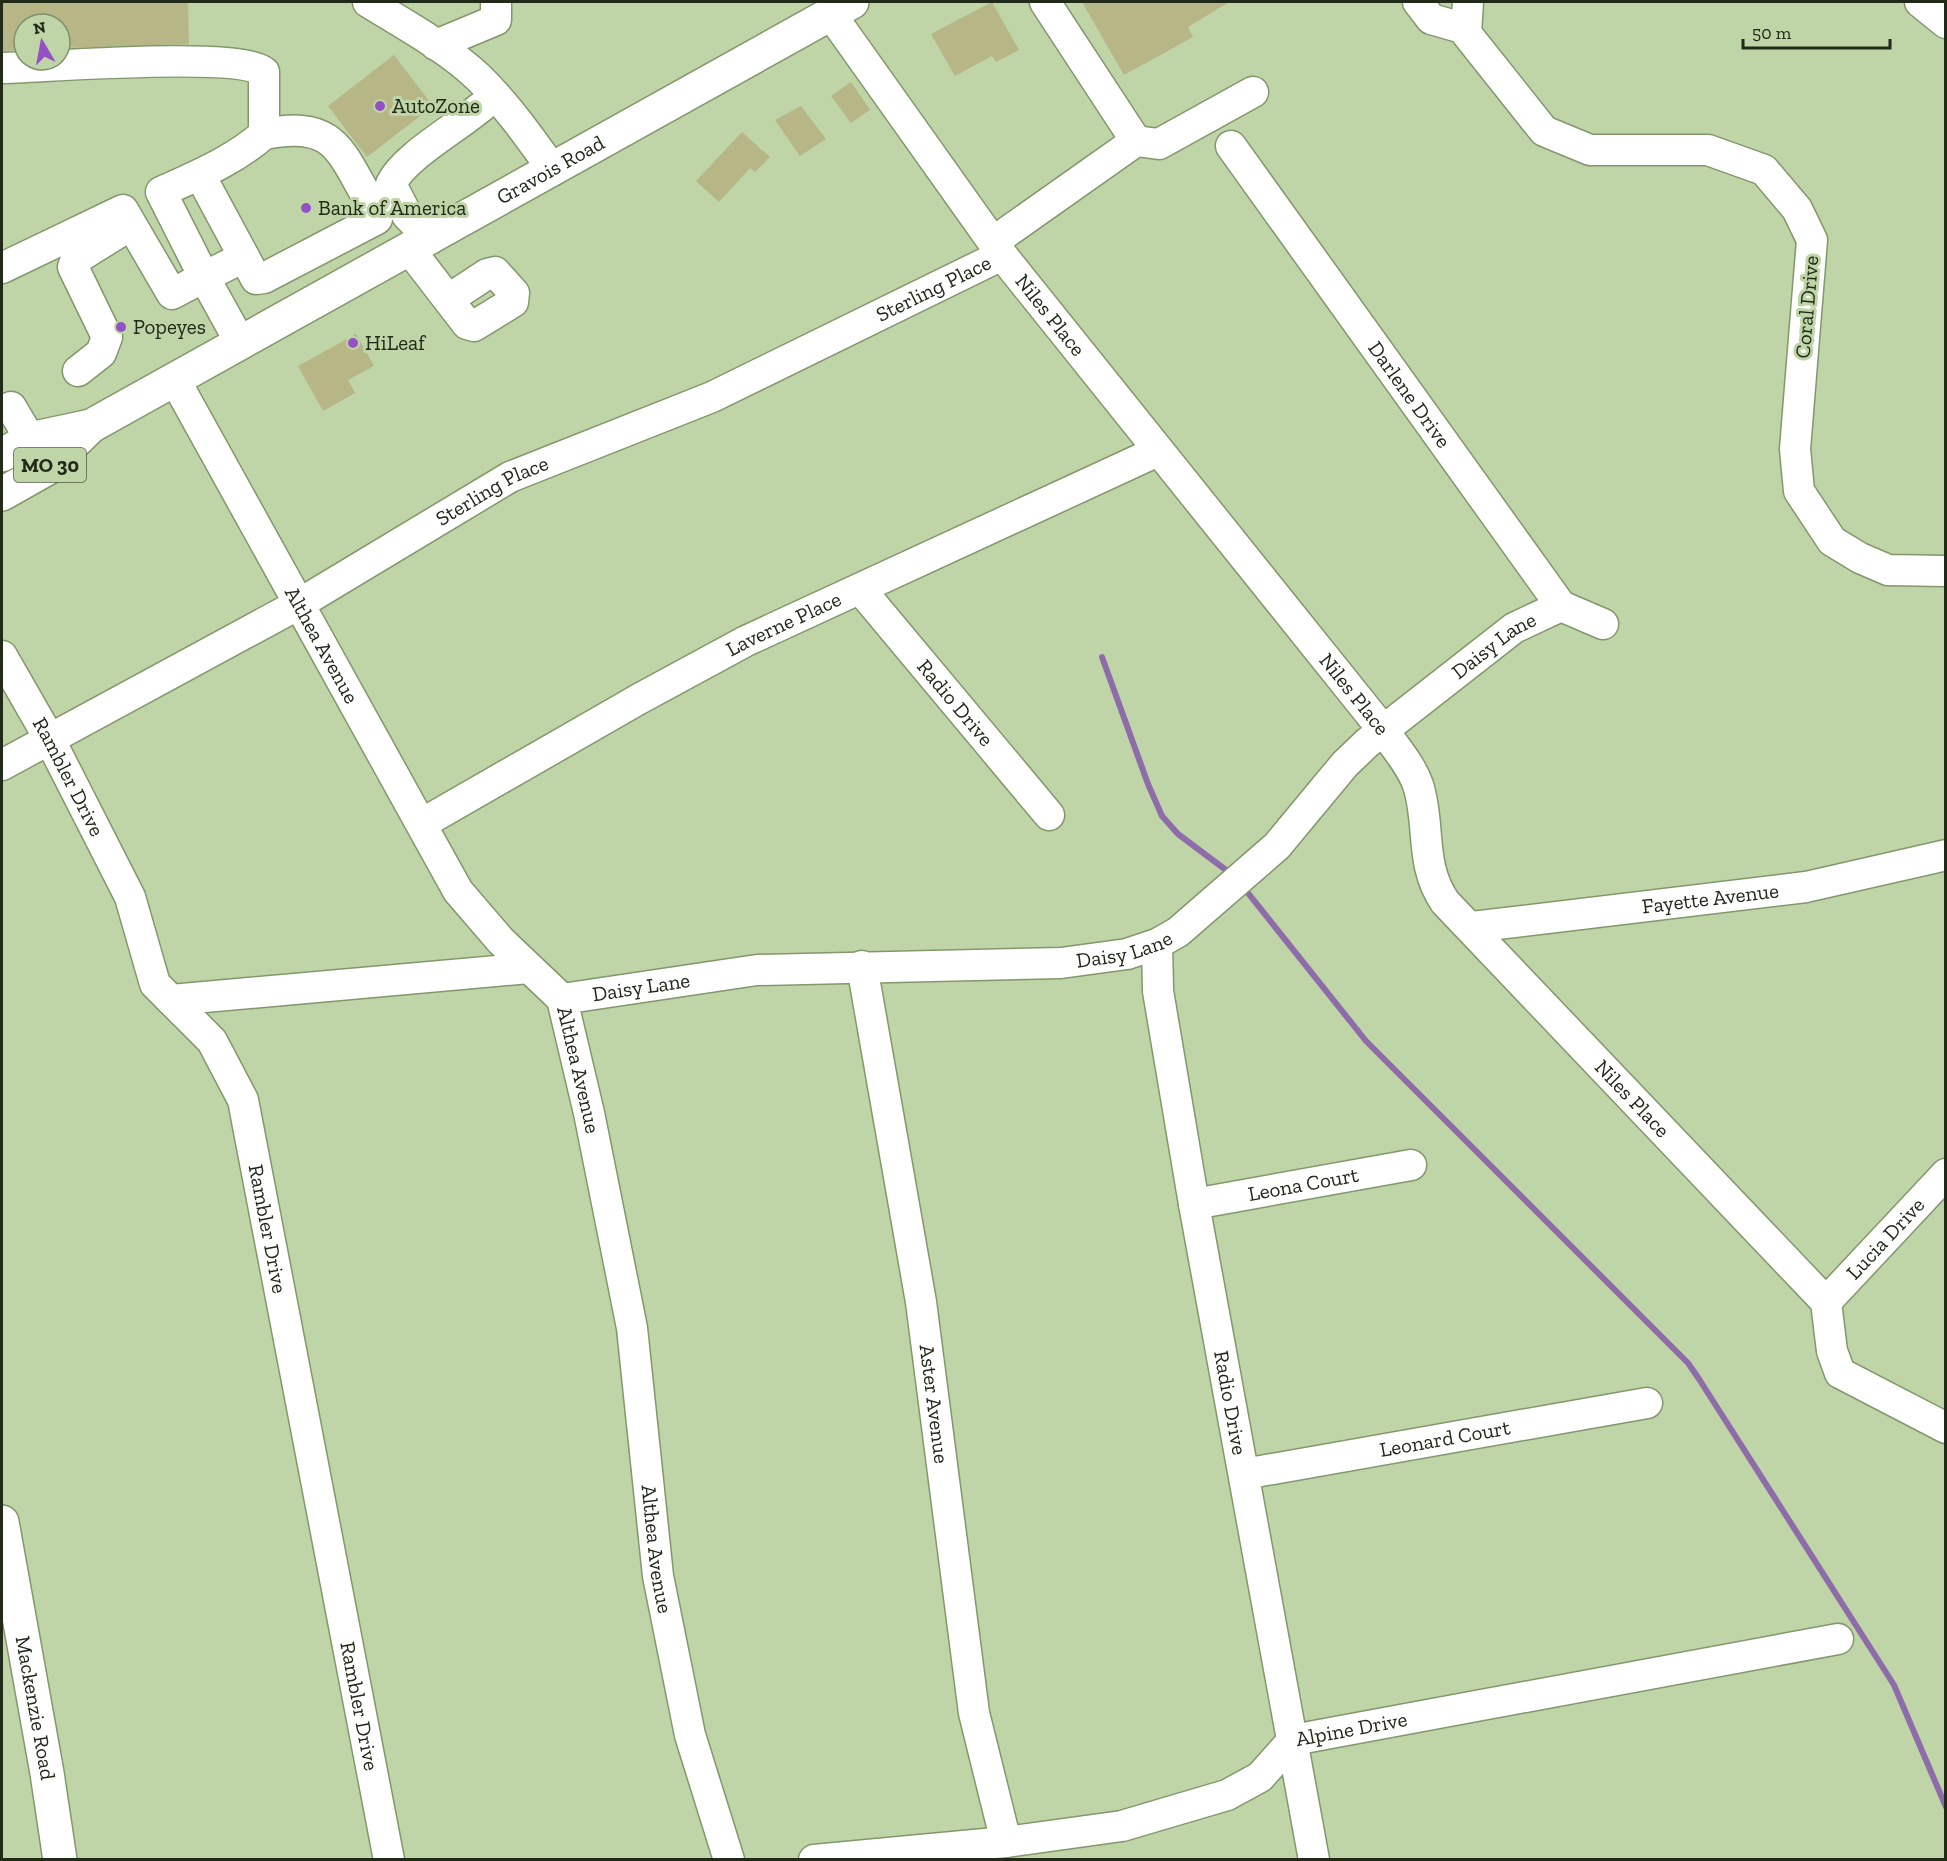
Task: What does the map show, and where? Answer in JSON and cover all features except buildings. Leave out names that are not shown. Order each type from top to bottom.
[{"type":"main road","name":"Gravois Road","points":[[2,494],[48,468],[91,426],[841,8]]},
{"type":"main road","name":"Gravois Road","points":[[2,455],[30,439],[91,426]]},
{"type":"main road","name":"Mackenzie Road","points":[[2,1522],[45,1761],[60,1860]]},
{"type":"street","points":[[368,2],[393,18],[446,41],[501,103],[554,170]]},
{"type":"street","points":[[446,41],[496,20],[496,2]]},
{"type":"street","points":[[1045,2],[1136,141],[1159,144],[1253,92]]},
{"type":"street","name":"Coral Drive","points":[[1418,2],[1431,19],[1467,15],[1466,33],[1544,131],[1566,142],[1590,150],[1708,150],[1764,170],[1797,209],[1812,240],[1795,449],[1799,491],[1832,541],[1860,558],[1888,570],[1946,571]]},
{"type":"street","points":[[1920,2],[1946,23]]},
{"type":"street","name":"Niles Place","points":[[841,8],[998,248],[1383,730],[1417,784],[1433,885],[1445,902],[1472,927],[1826,1302]]},
{"type":"street","points":[[2,68],[203,61],[256,65],[264,72],[264,134]]},
{"type":"street","points":[[449,299],[391,184],[393,178],[410,159],[477,113],[501,103]]},
{"type":"street","points":[[78,371],[101,353],[107,337],[73,267],[76,259],[160,192],[200,175],[254,143],[264,134],[303,129],[326,136],[335,145],[375,210],[377,219],[264,278],[256,279],[200,175]]},
{"type":"street","name":"Sterling Place","points":[[2,765],[298,604],[510,477],[712,397],[998,248],[1136,141]]},
{"type":"street","name":"Darlene Drive","points":[[1231,146],[1561,606]]},
{"type":"street","points":[[160,192],[240,342]]},
{"type":"street","points":[[127,217],[172,294],[244,257]]},
{"type":"street","points":[[2,268],[127,217]]},
{"type":"street","name":"Althea Avenue","points":[[175,380],[298,604],[423,823],[458,891],[501,941],[562,999],[589,1113],[632,1328],[658,1576],[690,1735],[729,1860]]},
{"type":"street","points":[[11,407],[30,439]]},
{"type":"street","name":"Laverne Place","points":[[423,823],[746,641],[861,590],[1158,451]]},
{"type":"street","name":"Radio Drive","points":[[861,590],[1049,814]]},
{"type":"street","points":[[1561,606],[1603,624]]},
{"type":"street","name":"Daisy Lane","points":[[562,999],[757,970],[1061,963],[1127,954],[1157,944],[1178,932],[1277,846],[1345,764],[1383,730],[1514,628],[1561,606]]},
{"type":"street","name":"Rambler Drive","points":[[3,663],[49,738],[130,897],[155,984],[212,1041],[243,1100],[389,1860]]},
{"type":"street","name":"Fayette Avenue","points":[[1472,927],[1806,887],[1946,855]]},
{"type":"street","name":"Radio Drive","points":[[1157,944],[1158,991],[1194,1204],[1314,1860]]},
{"type":"street","name":"Aster Avenue","points":[[862,966],[921,1302],[974,1713],[1006,1842]]},
{"type":"street","points":[[171,1000],[529,968]]},
{"type":"street","name":"Leona Court","points":[[1194,1204],[1411,1165]]},
{"type":"street","name":"Lucia Drive","points":[[1826,1302],[1946,1174]]},
{"type":"street","points":[[1826,1302],[1832,1351],[1840,1373],[1946,1428]]},
{"type":"street","name":"Leonard Court","points":[[1244,1474],[1647,1403]]},
{"type":"street","name":"Alpine Drive","points":[[814,1860],[1006,1842],[1122,1826],[1227,1795],[1260,1777],[1293,1740],[1838,1639]]},
{"type":"waterway","points":[[1102,657],[1148,784],[1162,816],[1178,834],[1226,870]]},
{"type":"waterway","points":[[1248,893],[1366,1041],[1688,1363],[1894,1685],[1946,1807]]},
{"type":"place","name":"AutoZone","points":[[380,106]]},
{"type":"place","name":"Bank of America","points":[[306,208]]},
{"type":"place","name":"Popeyes","points":[[121,327]]},
{"type":"place","name":"HiLeaf","points":[[353,343]]}]
